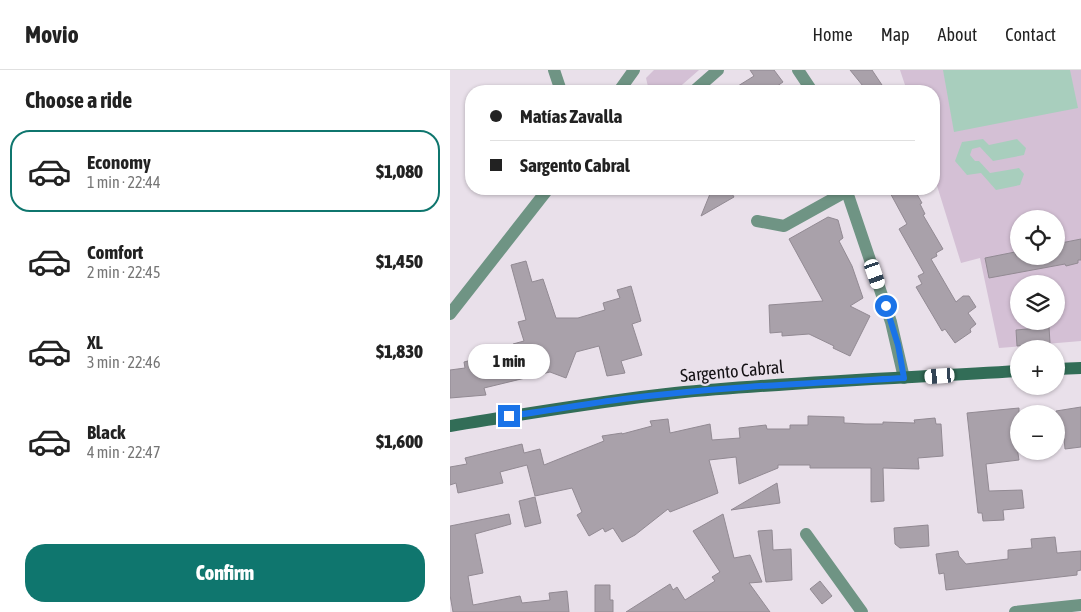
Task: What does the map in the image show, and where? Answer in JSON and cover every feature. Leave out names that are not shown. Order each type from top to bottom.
[{"type":"main road","points":[[1065,369],[1081,368]]},
{"type":"main road","name":"Sargento Cabral","points":[[450,426],[623,399],[676,393],[779,384],[1010,372]]},
{"type":"street","points":[[554,70],[559,85]]},
{"type":"street","points":[[623,85],[634,70]]},
{"type":"street","points":[[701,85],[718,70]]},
{"type":"street","points":[[798,70],[808,85]]},
{"type":"street","points":[[450,314],[543,195]]},
{"type":"street","points":[[757,221],[784,226],[837,195]]},
{"type":"street","points":[[848,195],[892,322],[904,378]]},
{"type":"street","points":[[806,534],[862,612]]},
{"type":"street","points":[[1015,612],[1081,605]]},
{"type":"shaded area","points":[[654,70],[699,70],[682,85],[648,85],[646,78]]},
{"type":"shaded area","points":[[900,70],[1081,70],[1081,341],[1065,342],[1065,340],[1010,340],[1010,347],[999,348],[980,258],[961,263],[940,195],[940,85],[905,85]]},
{"type":"shaded area","points":[[943,70],[1070,70],[1078,108],[954,132]]},
{"type":"shaded area","points":[[983,139],[989,145],[1017,139],[1026,148],[1024,155],[993,161],[980,147],[972,149],[970,155],[975,161],[979,161],[990,173],[1019,168],[1024,174],[1020,185],[996,190],[981,173],[967,175],[955,161],[962,142]]},
{"type":"building","points":[[750,70],[774,70],[783,82],[779,85],[740,85],[754,76]]},
{"type":"building","points":[[850,70],[872,70],[882,85],[862,85]]},
{"type":"building","points":[[710,195],[733,195],[734,197],[701,216]]},
{"type":"building","points":[[891,195],[917,195],[922,203],[920,204],[925,214],[923,215],[943,249],[936,253],[937,256],[931,259],[956,302],[963,296],[969,296],[976,307],[968,313],[976,324],[970,329],[971,332],[955,343],[945,329],[942,331],[916,287],[922,284],[918,276],[924,273],[899,229],[907,224]]},
{"type":"building","points":[[828,217],[838,220],[843,238],[839,241],[852,266],[863,298],[850,306],[870,316],[850,356],[809,334],[782,336],[782,332],[770,333],[769,305],[823,301],[789,239]]},
{"type":"building","points":[[1081,239],[1081,260],[1078,260],[1078,263],[1066,266],[1065,242]]},
{"type":"building","points":[[1010,253],[1010,265],[1060,265],[989,278],[985,258]]},
{"type":"building","points":[[526,261],[532,282],[543,279],[556,318],[578,318],[605,310],[603,303],[620,298],[617,290],[631,286],[641,321],[632,324],[642,355],[621,361],[625,373],[607,376],[599,346],[576,352],[566,378],[550,372],[484,388],[486,395],[450,398],[450,370],[465,368],[464,362],[515,349],[513,344],[524,341],[518,322],[526,320],[511,265]]},
{"type":"building","points":[[1016,330],[1049,330],[1050,340],[1017,340]]},
{"type":"building","points":[[1081,407],[1081,447],[1065,449],[1065,410]]},
{"type":"building","points":[[1010,409],[1010,460],[1019,460],[986,464],[989,491],[1022,490],[1024,508],[1003,510],[1004,520],[983,521],[982,513],[978,513],[967,413]]},
{"type":"building","points":[[808,416],[844,417],[844,423],[865,424],[883,424],[883,422],[915,423],[914,420],[935,418],[936,424],[941,424],[943,456],[918,458],[919,469],[883,468],[884,501],[871,502],[871,468],[810,468],[810,465],[778,465],[778,468],[739,484],[736,457],[709,460],[718,493],[670,512],[668,509],[635,535],[622,542],[613,528],[605,532],[603,528],[589,536],[577,515],[582,512],[572,488],[535,496],[527,465],[500,472],[503,483],[458,493],[456,483],[450,485],[450,467],[467,464],[465,458],[522,444],[524,453],[540,449],[544,465],[604,441],[602,436],[622,434],[652,426],[650,421],[668,419],[670,433],[710,424],[712,440],[740,438],[739,428],[766,425],[767,429],[790,429],[790,425],[808,425]]},
{"type":"building","points":[[777,483],[780,503],[731,510]]},
{"type":"building","points":[[535,497],[541,523],[525,527],[519,501]]},
{"type":"building","points":[[509,514],[511,524],[475,534],[483,573],[468,576],[473,605],[520,596],[522,603],[550,600],[549,593],[567,591],[569,612],[453,612],[450,595],[450,526]]},
{"type":"building","points":[[723,514],[734,558],[750,555],[762,582],[749,583],[770,612],[626,612],[670,584],[673,590],[677,587],[685,600],[715,581],[712,577],[720,572],[693,531]]},
{"type":"building","points":[[928,525],[929,546],[900,548],[895,544],[894,528]]},
{"type":"building","points":[[772,530],[773,550],[791,549],[792,580],[766,582],[758,531]]},
{"type":"building","points":[[1055,537],[1057,553],[1081,551],[1081,570],[1077,571],[1077,575],[946,590],[944,573],[939,574],[936,554],[958,551],[959,556],[966,564],[1008,559],[1008,550],[1032,548],[1031,539]]},
{"type":"building","points":[[820,581],[832,596],[822,604],[810,589]]},
{"type":"building","points":[[595,585],[610,585],[610,600],[613,600],[613,612],[595,612]]},
{"type":"route","points":[[509,416],[676,393],[779,384],[904,378],[898,345],[886,306]]}]
